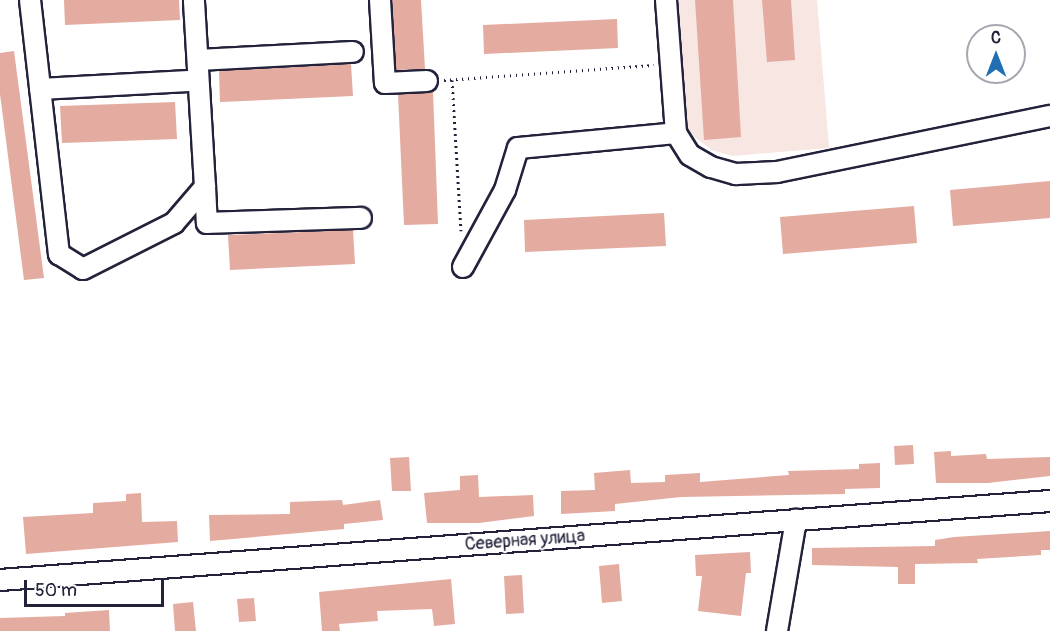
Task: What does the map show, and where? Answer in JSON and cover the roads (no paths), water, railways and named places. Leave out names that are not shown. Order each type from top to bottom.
[{"type":"street","points":[[30,0],[59,254],[83,269],[174,223],[205,187]]},
{"type":"street","points":[[194,0],[207,223],[361,218]]},
{"type":"street","points":[[380,0],[385,82],[427,81]]},
{"type":"street","points":[[666,0],[669,64],[676,133],[690,155],[711,167],[752,174],[823,165],[1050,116]]},
{"type":"street","points":[[198,60],[353,52]]},
{"type":"street","points":[[40,89],[189,81]]},
{"type":"street","points":[[463,267],[505,189],[518,148],[676,133]]},
{"type":"street","name":"Северная улица","points":[[0,580],[1050,501]]},
{"type":"street","points":[[777,631],[796,520]]}]
